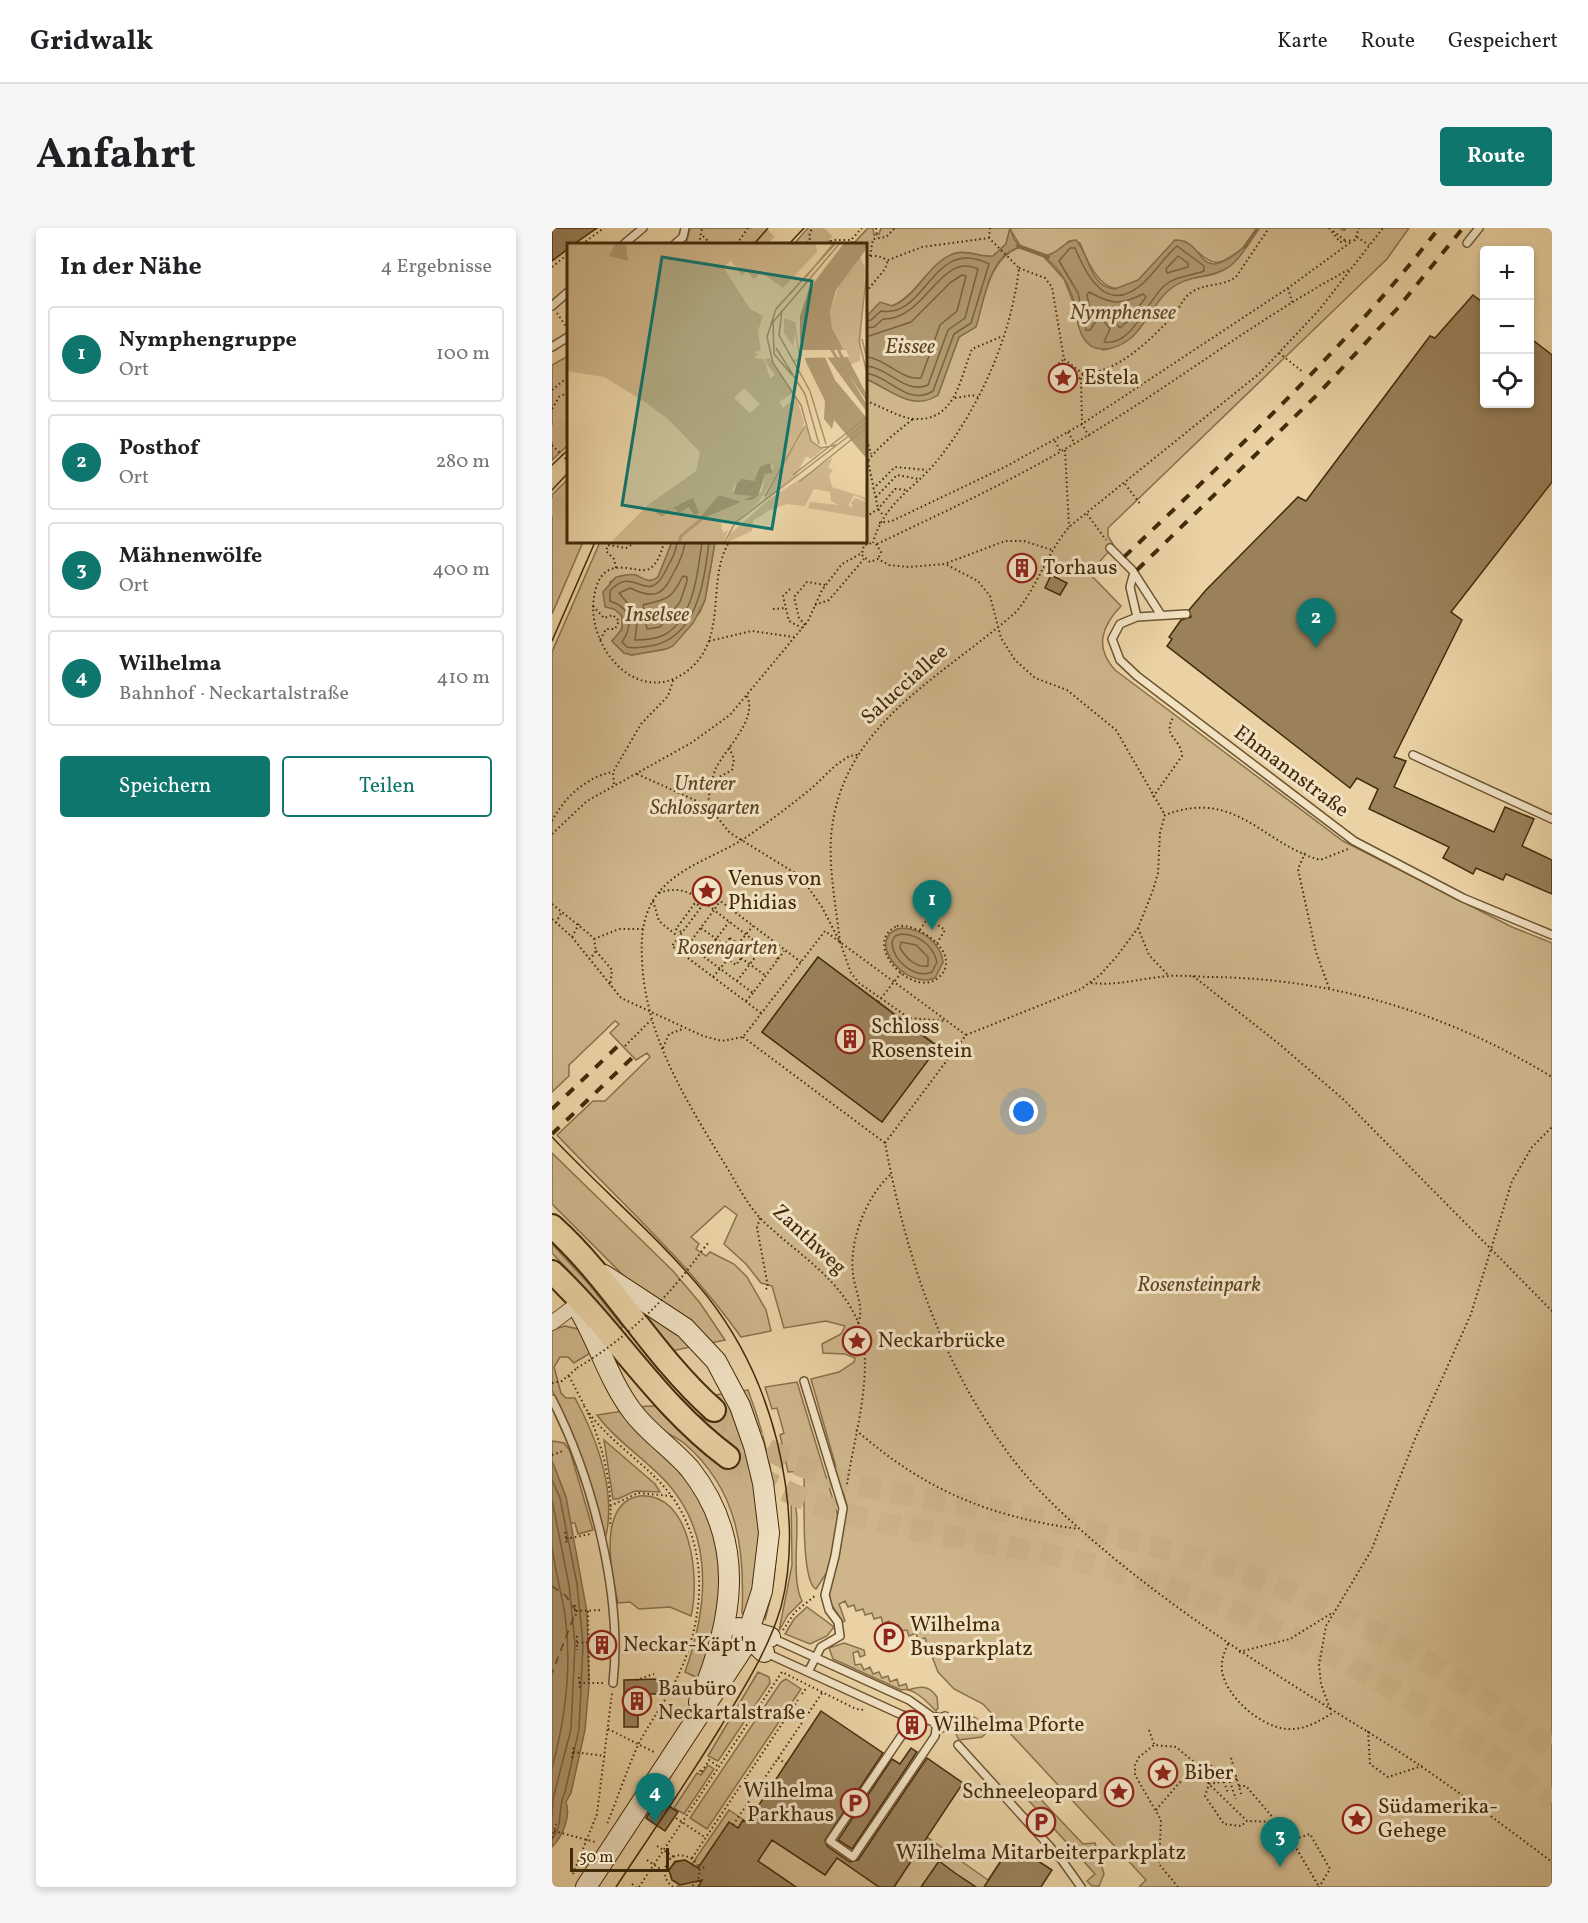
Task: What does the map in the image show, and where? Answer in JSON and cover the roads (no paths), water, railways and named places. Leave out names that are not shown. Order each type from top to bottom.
[{"type":"main road","points":[[552,1226],[581,1255],[618,1285],[695,1336],[716,1361],[735,1395],[754,1446],[766,1497],[768,1555],[758,1605],[760,1636],[732,1666],[680,1742],[606,1840],[578,1884]]},
{"type":"main road","points":[[581,1255],[657,1352],[714,1410]]},
{"type":"main road","points":[[554,1275],[577,1304],[622,1396],[637,1417],[696,1478],[716,1512],[723,1534],[729,1558],[730,1589],[720,1644],[702,1695],[680,1742]]},
{"type":"main road","points":[[554,1275],[579,1299],[673,1409],[728,1457]]},
{"type":"main road","points":[[660,1439],[703,1472],[727,1513],[760,1636]]},
{"type":"main road","points":[[720,1644],[728,1633],[760,1636]]},
{"type":"main road","points":[[597,1887],[606,1840]]},
{"type":"street","points":[[552,1323],[577,1304]]},
{"type":"lane","points":[[625,243],[643,228]]},
{"type":"lane","points":[[676,243],[683,237],[686,228]]},
{"type":"lane","points":[[1467,243],[1479,228]]},
{"type":"lane","points":[[552,306],[567,293]]},
{"type":"lane","points":[[552,347],[567,339]]},
{"type":"lane","points":[[1110,548],[1132,570],[1131,587],[1137,617],[1186,614]]},
{"type":"lane","points":[[1133,576],[1161,615]]},
{"type":"lane","name":"Ehmannstraße","points":[[1137,617],[1124,621],[1116,629],[1112,639],[1115,653],[1125,666],[1180,709],[1354,841],[1463,898],[1552,934]]},
{"type":"lane","points":[[1413,755],[1552,819]]},
{"type":"lane","points":[[804,1381],[843,1508],[836,1556],[825,1595],[829,1610],[838,1622],[840,1636],[823,1646],[808,1672]]},
{"type":"lane","points":[[552,1399],[573,1447],[605,1562],[614,1606],[616,1650],[610,1683]]},
{"type":"lane","points":[[760,1636],[816,1658],[909,1700],[940,1721]]},
{"type":"lane","points":[[760,1636],[808,1672],[902,1715],[940,1721]]},
{"type":"lane","points":[[904,1732],[830,1841],[853,1857],[935,1736],[940,1721]]},
{"type":"lane","points":[[958,1745],[1060,1858],[1081,1887]]},
{"type":"water","name":"Eissee","points":[[1010,228],[1014,239],[1021,247],[1010,251],[995,268],[985,292],[976,327],[959,337],[938,395],[928,400],[910,400],[867,380],[867,316],[880,302],[892,306],[901,301],[946,257],[966,252],[993,256],[1006,244]]},
{"type":"water","name":"Nymphensee","points":[[1076,240],[1095,277],[1106,287],[1115,289],[1138,280],[1175,240],[1186,242],[1210,263],[1219,263],[1231,257],[1248,244],[1239,258],[1229,267],[1209,275],[1189,279],[1168,291],[1131,338],[1118,346],[1103,349],[1090,345],[1085,340],[1079,328],[1073,298],[1066,282],[1044,256]]},
{"type":"water","name":"Inselsee","points":[[672,543],[715,543],[705,600],[693,623],[673,646],[632,655],[624,653],[612,641],[622,629],[622,616],[614,609],[605,607],[603,592],[616,577],[634,574],[649,580],[658,577]]},
{"type":"water","points":[[902,928],[923,934],[938,948],[943,962],[935,978],[923,980],[911,977],[900,970],[892,960],[886,941],[891,933]]},
{"type":"water","points":[[552,1461],[566,1497],[587,1612],[589,1685],[585,1730],[571,1793],[566,1802],[567,1819],[563,1832],[552,1847]]},
{"type":"waterway","points":[[1245,247],[1258,228]]},
{"type":"waterway","points":[[1018,246],[1048,257]]},
{"type":"tunnel","points":[[752,243],[768,228]]},
{"type":"tunnel","points":[[810,243],[825,228]]},
{"type":"tunnel","points":[[552,441],[567,426]]},
{"type":"tunnel","points":[[552,515],[567,499]]},
{"type":"tunnel","points":[[714,1410],[747,1436],[780,1456],[813,1471],[847,1482],[1037,1518],[1161,1548],[1203,1560],[1285,1590],[1365,1627],[1441,1670],[1552,1749]]},
{"type":"tunnel","points":[[728,1457],[768,1482],[809,1501],[851,1515],[894,1526],[1073,1560],[1139,1578],[1266,1625],[1327,1653],[1386,1685],[1499,1760],[1552,1802]]},
{"type":"tram line","points":[[755,243],[768,228]]},
{"type":"tram line","points":[[790,243],[804,228]]},
{"type":"tram line","points":[[552,465],[567,451]]},
{"type":"tram line","points":[[552,490],[567,474]]},
{"type":"tram line","points":[[552,641],[595,543]]},
{"type":"tram line","points":[[552,1137],[670,1254],[707,1296],[730,1329],[750,1365],[772,1422],[788,1503],[788,1566],[781,1607],[769,1639],[720,1728],[616,1887]]},
{"type":"railway","points":[[1124,557],[1288,398],[1366,315],[1439,228]]},
{"type":"railway","points":[[1137,570],[1318,394],[1397,309],[1463,228]]},
{"type":"railway","points":[[552,1109],[620,1044]]},
{"type":"railway","points":[[552,1134],[633,1057]]},
{"type":"place","name":"Estela","points":[[1063,378]]},
{"type":"place","name":"Torhaus","points":[[1022,568]]},
{"type":"place","name":"Posthof","points":[[1316,648]]},
{"type":"place","name":"Venus von Phidias","points":[[707,891]]},
{"type":"place","name":"Nymphengruppe","points":[[932,930]]},
{"type":"place","name":"Schloss Rosenstein","points":[[850,1039]]},
{"type":"place","name":"Neckarbrücke","points":[[857,1341]]},
{"type":"place","name":"Wilhelma Busparkplatz","points":[[889,1637]]},
{"type":"place","name":"Neckar-Käpt'n","points":[[602,1645]]},
{"type":"place","name":"Baubüro Neckartalstraße","points":[[637,1701]]},
{"type":"place","name":"Wilhelma Pforte","points":[[912,1725]]},
{"type":"place","name":"Biber","points":[[1163,1773]]},
{"type":"place","name":"Schneeleopard","points":[[1119,1792]]},
{"type":"place","name":"Wilhelma Parkhaus","points":[[855,1803]]},
{"type":"place","name":"Südamerika- Gehege","points":[[1357,1819]]},
{"type":"place","name":"Wilhelma Mitarbeiterparkplatz","points":[[1041,1822]]},
{"type":"place","name":"Wilhelma","points":[[655,1823]]},
{"type":"place","name":"Mähnenwölfe","points":[[1280,1867]]},
{"type":"park label","name":"Unterer Schlossgarten","points":[[705,796]]},
{"type":"park label","name":"Rosengarten","points":[[727,948]]},
{"type":"park label","name":"Rosensteinpark","points":[[1199,1285]]}]
